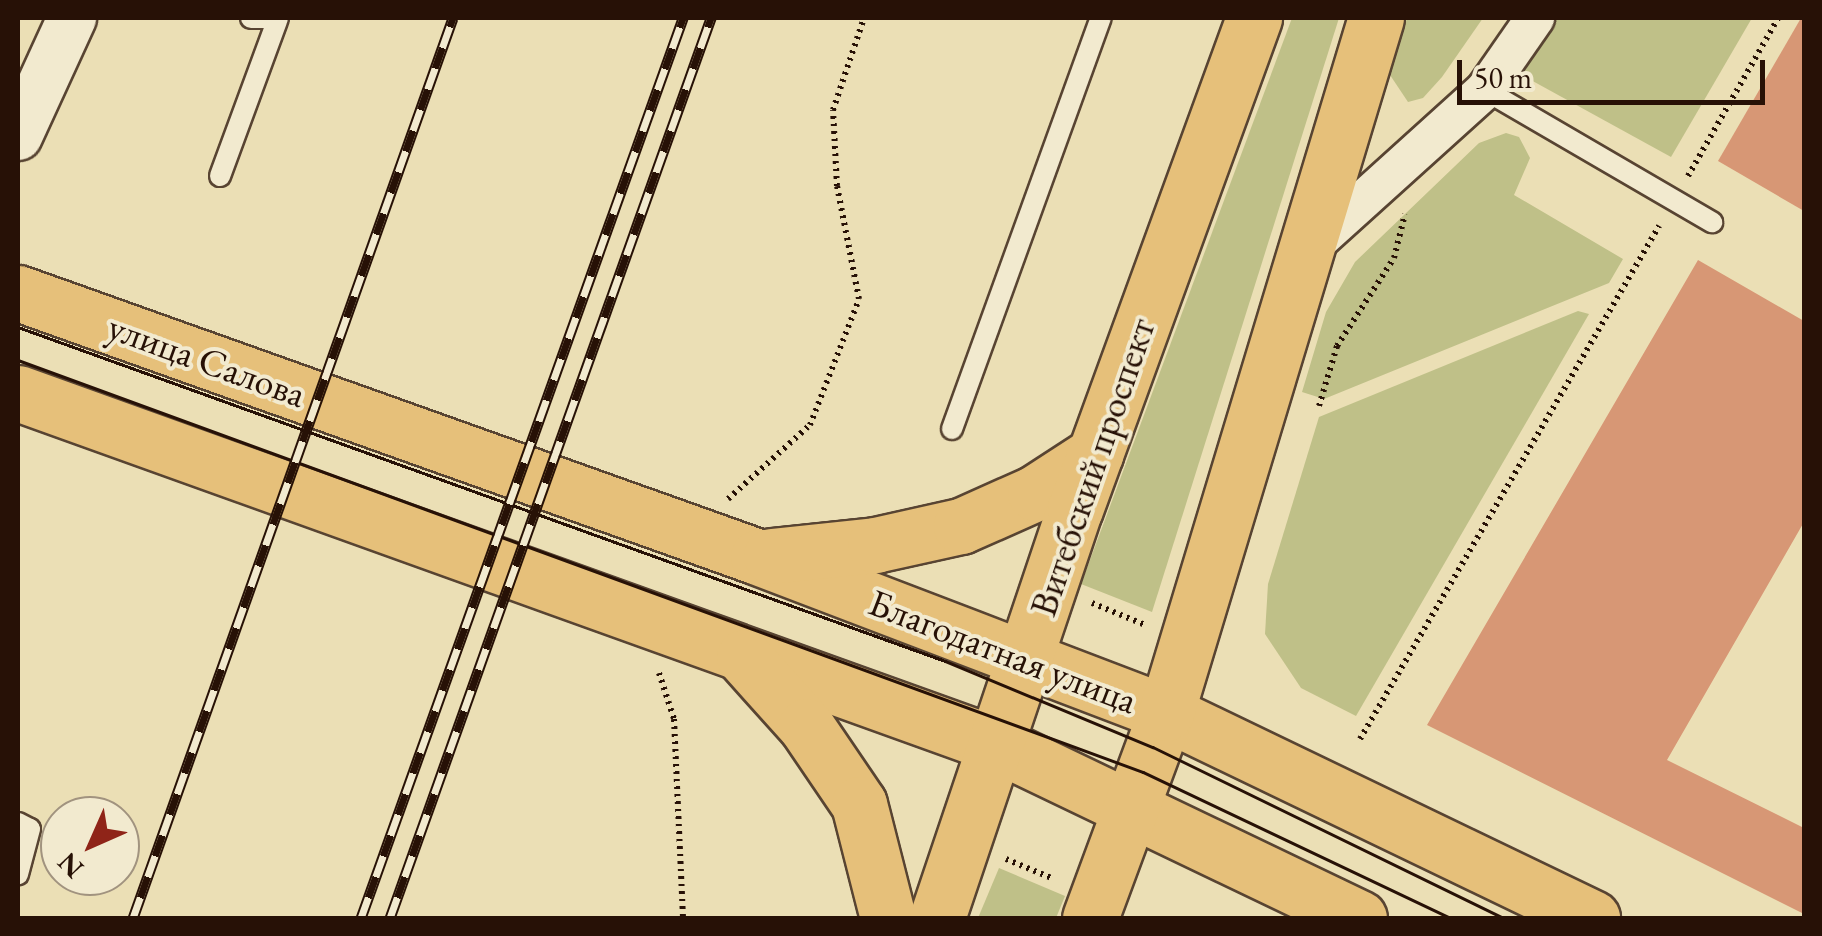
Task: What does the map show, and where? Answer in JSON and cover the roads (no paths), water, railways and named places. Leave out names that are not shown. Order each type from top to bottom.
[{"type":"main road","name":"Витебский проспект","points":[[937,918],[1000,746],[1024,661],[1095,454],[1254,18]]},
{"type":"main road","points":[[1080,902],[1130,807],[1166,714],[1376,18]]},
{"type":"main road","name":"улица Салова","points":[[18,293],[396,428]]},
{"type":"main road","points":[[18,393],[1000,746],[1358,918]]},
{"type":"main road","name":"Благодатная улица","points":[[396,428],[758,556],[1166,714],[1592,918]]},
{"type":"main road","points":[[758,556],[875,545],[961,526],[1035,493],[1095,454]]},
{"type":"main road","points":[[738,651],[806,726],[858,804],[888,918]]},
{"type":"street","points":[[18,136],[72,18]]},
{"type":"street","points":[[1307,250],[1485,90],[1535,18]]},
{"type":"lane","points":[[220,176],[277,19],[251,18]]},
{"type":"lane","points":[[952,429],[1101,18]]},
{"type":"lane","points":[[1485,90],[1712,222]]},
{"type":"lane","points":[[18,823],[30,829],[18,874]]},
{"type":"tram line","points":[[18,327],[945,661],[1153,747],[1503,918]]},
{"type":"tram line","points":[[18,360],[1143,772],[1451,918]]},
{"type":"railway","points":[[133,918],[453,18]]},
{"type":"railway","points":[[361,918],[683,18]]},
{"type":"railway","points":[[390,918],[711,18]]}]
